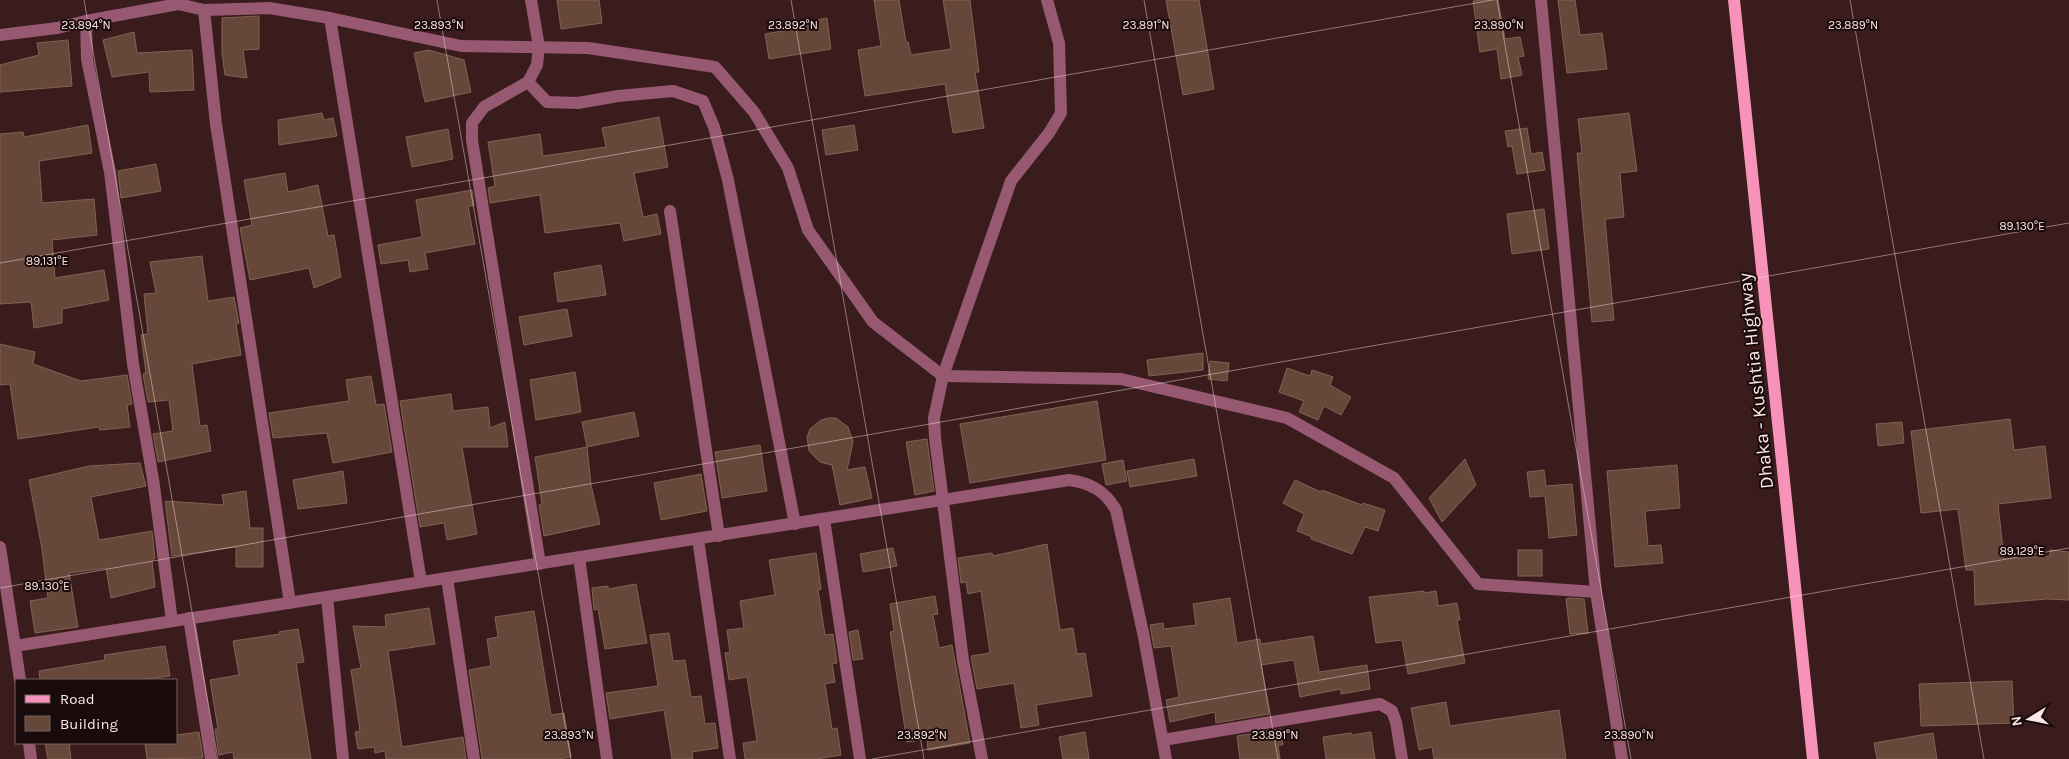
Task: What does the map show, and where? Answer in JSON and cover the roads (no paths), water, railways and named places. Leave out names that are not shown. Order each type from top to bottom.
[{"type":"main road","name":"Dhaka - Kushtia Highway","points":[[1734,0],[1813,759]]},
{"type":"street","points":[[531,0],[539,47],[537,65],[528,82],[484,107],[472,123],[472,140],[540,564]]},
{"type":"street","points":[[982,759],[963,660],[934,438],[934,418],[943,376],[1011,181],[1049,133],[1060,113],[1058,43],[1048,0]]},
{"type":"street","points":[[1541,0],[1596,592],[1622,759]]},
{"type":"street","points":[[0,35],[57,28],[178,4],[204,10],[269,8],[330,18],[461,46],[588,48],[715,67],[754,112],[788,168],[808,230],[873,322],[943,376],[1121,379],[1287,418],[1394,478],[1478,584],[1596,592]]},
{"type":"street","points":[[204,10],[216,124],[290,603]]},
{"type":"street","points":[[330,18],[421,582]]},
{"type":"street","points":[[86,21],[87,59],[110,172],[133,364],[153,479],[172,621]]},
{"type":"street","points":[[528,82],[547,102],[578,104],[618,96],[673,91],[703,101],[714,126],[728,180],[795,524]]},
{"type":"street","points":[[670,211],[719,536]]},
{"type":"street","points":[[15,646],[1069,480],[1086,483],[1098,489],[1110,498],[1116,510],[1144,637],[1166,759]]},
{"type":"street","points":[[824,519],[860,759]]},
{"type":"street","points":[[698,539],[730,759]]},
{"type":"street","points":[[0,547],[20,679]]},
{"type":"street","points":[[579,557],[607,759]]},
{"type":"street","points":[[447,578],[474,759]]},
{"type":"street","points":[[327,597],[343,759]]},
{"type":"street","points":[[190,618],[211,759]]},
{"type":"street","points":[[1163,740],[1380,704],[1392,711],[1396,722],[1402,759]]},
{"type":"street","points":[[29,744],[31,759]]}]
